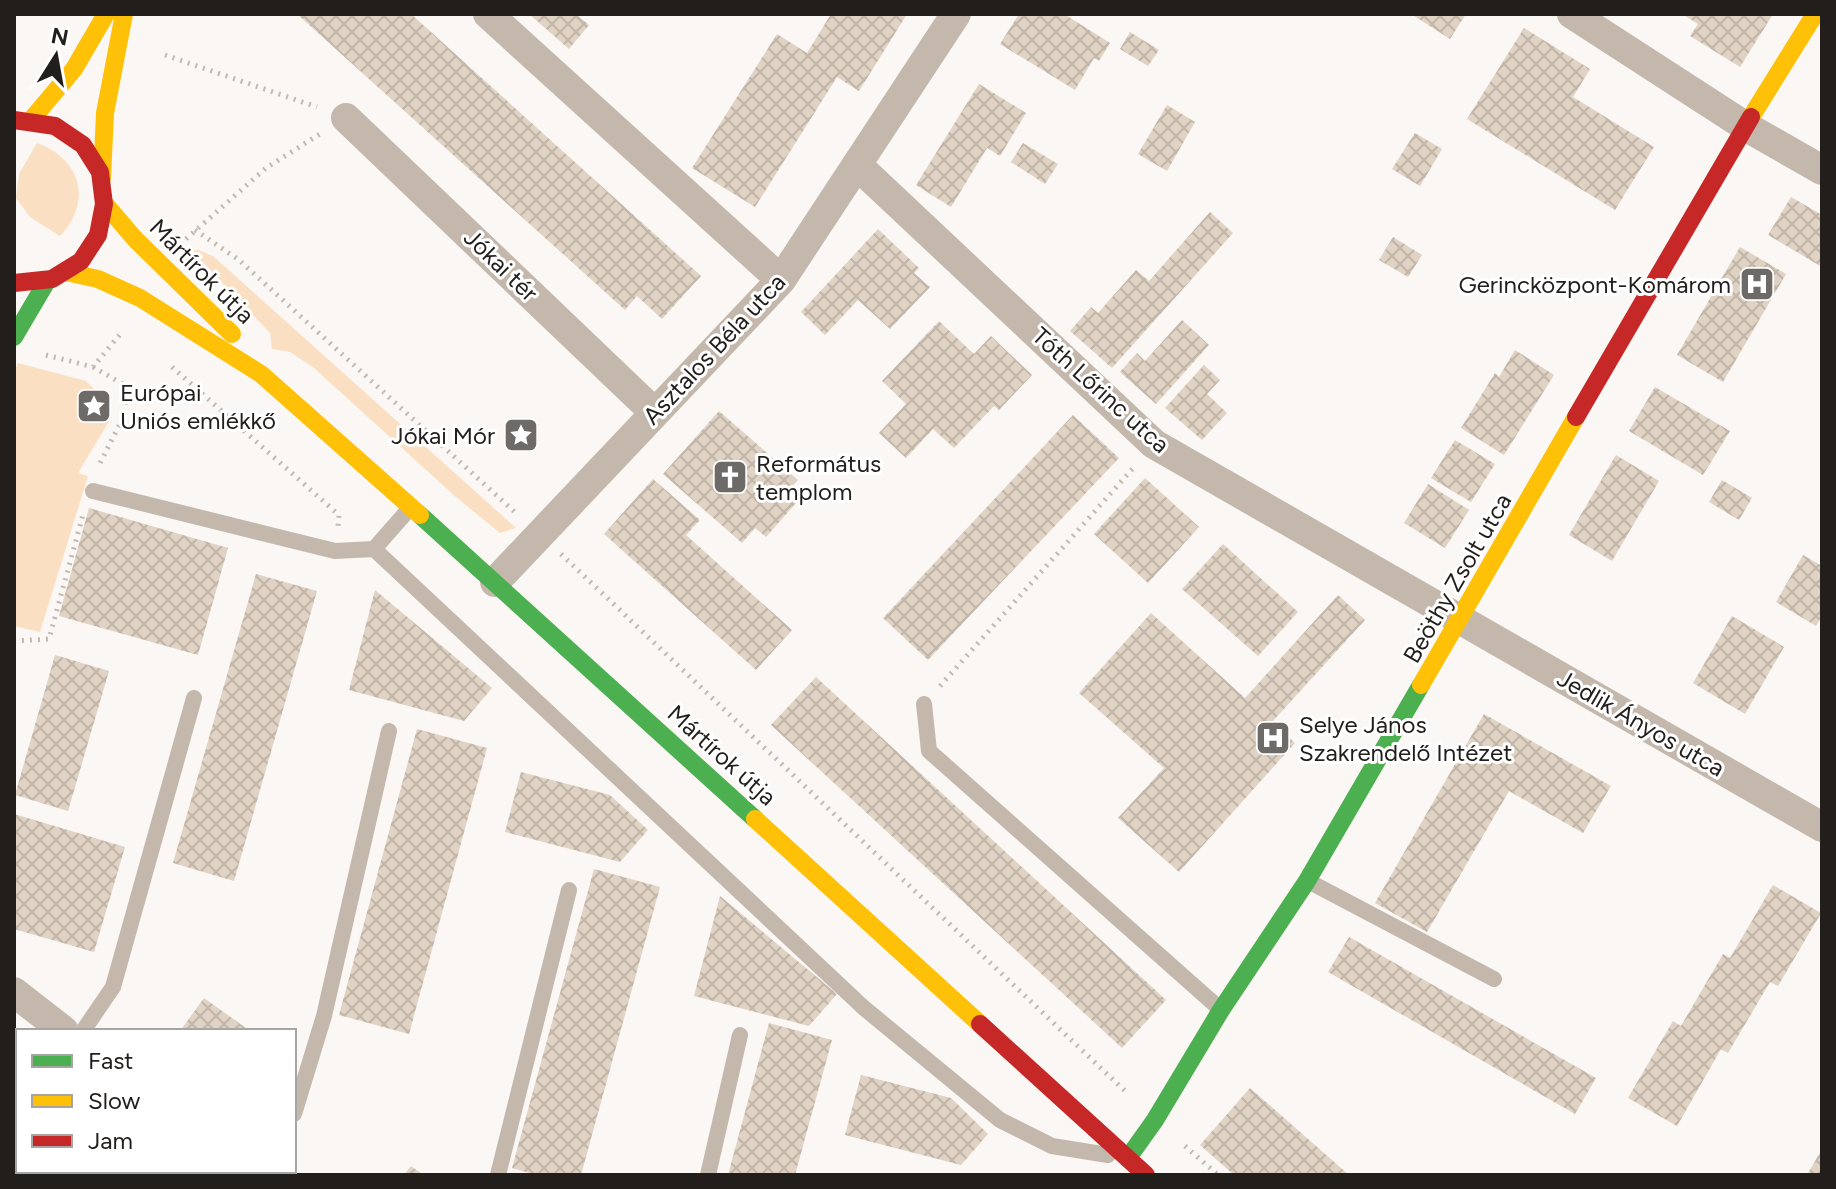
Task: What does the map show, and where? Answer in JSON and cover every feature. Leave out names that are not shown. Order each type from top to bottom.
[{"type":"main road","points":[[23,120],[74,69],[106,14]]},
{"type":"main road","points":[[14,283],[47,281],[66,272],[90,250],[98,236],[105,204],[102,178],[105,113],[124,14]]},
{"type":"main road","name":"Beöthy Zsolt utca","points":[[1128,1158],[1307,881],[1745,126],[1815,14]]},
{"type":"main road","points":[[23,120],[45,122],[70,134],[89,154],[102,178]]},
{"type":"main road","name":"Mártírok útja","points":[[105,204],[135,239],[236,337],[261,374]]},
{"type":"main road","name":"Mártírok útja","points":[[66,272],[98,279],[140,298],[261,374],[495,582],[1146,1175]]},
{"type":"main road","points":[[14,337],[47,281]]},
{"type":"street","points":[[488,14],[781,280]]},
{"type":"street","name":"Asztalos Béla utca","points":[[495,582],[781,280],[956,14]]},
{"type":"street","points":[[1572,14],[1745,126],[1822,170]]},
{"type":"street","name":"Jókai tér","points":[[346,118],[655,413]]},
{"type":"street","name":"Tóth Lőrinc utca","points":[[857,165],[1154,444],[1461,619]]},
{"type":"street","name":"Jedlik Ányos utca","points":[[1461,619],[1822,827]]},
{"type":"street","points":[[14,992],[61,1029]]},
{"type":"lane","points":[[93,491],[335,551],[374,549],[411,507]]},
{"type":"lane","points":[[374,549],[864,1008],[1000,1120],[1052,1146],[1128,1158]]},
{"type":"lane","points":[[84,1029],[113,987],[194,698]]},
{"type":"lane","points":[[924,704],[929,751],[1221,1010]]},
{"type":"lane","points":[[296,1107],[324,1016],[389,731]]},
{"type":"lane","points":[[1307,881],[1494,979]]},
{"type":"lane","points":[[498,1175],[569,890]]},
{"type":"lane","points":[[708,1175],[740,1035]]},
{"type":"path","points":[[165,55],[346,118]]},
{"type":"path","points":[[346,118],[266,168],[195,230],[239,260],[540,535],[1155,1120],[1218,1175]]},
{"type":"path","points":[[42,354],[93,367],[127,327]]},
{"type":"path","points":[[162,358],[339,515],[335,551]]},
{"type":"path","points":[[924,704],[1154,444]]},
{"type":"shaded area","points":[[37,143],[64,159],[77,182],[77,209],[60,236],[30,217],[16,198],[19,174]]},
{"type":"shaded area","points":[[191,250],[213,256],[516,528],[500,533],[314,368],[290,352],[272,349],[270,333]]},
{"type":"shaded area","points":[[18,363],[86,381],[100,395],[111,418],[78,473],[88,476],[40,632],[14,626],[14,372]]},
{"type":"building","points":[[297,14],[411,14],[701,276],[662,319],[637,296],[625,310]]},
{"type":"building","points":[[529,14],[576,14],[589,25],[569,49]]},
{"type":"building","points":[[831,14],[907,14],[859,91],[837,77],[755,207],[692,168],[777,34],[807,53]]},
{"type":"building","points":[[1019,14],[1064,14],[1110,43],[1099,61],[1094,58],[1075,90],[1000,44]]},
{"type":"building","points":[[1411,14],[1466,14],[1450,39]]},
{"type":"building","points":[[1682,14],[1773,14],[1740,67],[1690,36],[1698,24]]},
{"type":"building","points":[[1524,28],[1590,69],[1573,97],[1654,147],[1615,210],[1467,119]]},
{"type":"building","points":[[1130,32],[1159,50],[1148,66],[1120,49]]},
{"type":"building","points":[[979,84],[1026,113],[1000,156],[987,148],[951,207],[916,185]]},
{"type":"building","points":[[1167,105],[1195,122],[1167,171],[1138,154]]},
{"type":"building","points":[[1415,133],[1442,149],[1420,186],[1392,169]]},
{"type":"building","points":[[1023,143],[1058,164],[1045,184],[1011,162]]},
{"type":"building","points":[[1791,197],[1822,215],[1822,267],[1768,235]]},
{"type":"building","points":[[1210,212],[1233,233],[1112,368],[1070,331],[1091,307],[1098,313],[1136,270],[1149,281]]},
{"type":"building","points":[[878,229],[919,268],[914,273],[930,287],[890,329],[858,300],[825,335],[801,312]]},
{"type":"building","points":[[1393,237],[1422,255],[1408,277],[1379,260]]},
{"type":"building","points":[[1740,247],[1786,274],[1723,382],[1677,355]]},
{"type":"building","points":[[1182,320],[1209,345],[1156,404],[1120,372],[1137,353],[1145,361]]},
{"type":"building","points":[[939,321],[974,354],[991,336],[1032,375],[999,410],[994,406],[954,448],[933,429],[906,458],[879,433],[906,404],[882,381]]},
{"type":"building","points":[[1515,350],[1554,375],[1504,455],[1461,428],[1495,373],[1499,377]]},
{"type":"building","points":[[1204,365],[1220,380],[1207,394],[1227,413],[1202,440],[1165,408]]},
{"type":"building","points":[[1655,387],[1730,431],[1703,475],[1629,431]]},
{"type":"building","name":"Református templom","points":[[719,411],[798,480],[786,493],[797,502],[766,537],[755,528],[742,543],[663,474]]},
{"type":"building","points":[[1073,415],[1119,458],[928,660],[883,618]]},
{"type":"building","points":[[1455,440],[1495,464],[1471,502],[1431,478]]},
{"type":"building","points":[[1616,455],[1659,481],[1612,561],[1569,535]]},
{"type":"building","points":[[1145,478],[1199,527],[1148,583],[1094,534]]},
{"type":"building","points":[[653,479],[700,520],[686,535],[792,630],[756,670],[604,534]]},
{"type":"building","points":[[1722,480],[1752,498],[1739,520],[1709,502]]},
{"type":"building","points":[[1428,484],[1469,510],[1445,548],[1404,523]]},
{"type":"building","points":[[89,508],[228,548],[198,655],[59,616]]},
{"type":"building","points":[[1223,544],[1298,612],[1258,656],[1182,589]]},
{"type":"building","points":[[1803,555],[1822,566],[1822,616],[1816,626],[1776,602]]},
{"type":"building","points":[[256,574],[317,591],[234,881],[173,863]]},
{"type":"building","points":[[375,590],[492,688],[464,721],[349,690]]},
{"type":"building","points":[[1338,595],[1365,620],[1272,722],[1295,743],[1179,872],[1118,818],[1164,768],[1079,693],[1151,613],[1245,698]]},
{"type":"building","points":[[1732,616],[1784,647],[1745,714],[1693,683]]},
{"type":"building","points":[[55,655],[109,671],[68,811],[15,795]]},
{"type":"building","points":[[816,677],[1166,1000],[1122,1048],[771,725]]},
{"type":"building","points":[[1484,714],[1611,786],[1583,833],[1509,791],[1427,932],[1375,903]]},
{"type":"building","points":[[417,729],[487,748],[409,1034],[339,1015]]},
{"type":"building","points":[[521,772],[610,795],[648,830],[620,862],[505,832]]},
{"type":"building","points":[[14,814],[125,847],[94,952],[14,929]]},
{"type":"building","points":[[594,869],[660,887],[581,1175],[536,1175],[512,1168]]},
{"type":"building","points":[[1773,885],[1821,913],[1778,986],[1770,982],[1728,1053],[1721,1049],[1677,1126],[1628,1098],[1673,1021],[1681,1026],[1723,954],[1730,958]]},
{"type":"building","points":[[720,896],[837,994],[809,1026],[694,996]]},
{"type":"building","points":[[1349,937],[1596,1078],[1575,1114],[1328,972]]},
{"type":"building","points":[[204,998],[247,1029],[181,1029]]},
{"type":"building","points":[[769,1023],[832,1040],[795,1175],[728,1175]]},
{"type":"building","points":[[861,1075],[951,1098],[988,1134],[961,1165],[845,1135]]},
{"type":"building","points":[[1250,1088],[1349,1175],[1234,1175],[1200,1145]]},
{"type":"building","points":[[1822,1149],[1822,1175],[1807,1175]]},
{"type":"building","points":[[411,1166],[423,1175],[404,1175]]},
{"type":"traffic: fast","points":[[14,337],[47,281]]},
{"type":"traffic: fast","points":[[420,515],[755,819]]},
{"type":"traffic: fast","points":[[1128,1158],[1307,881],[1421,685]]},
{"type":"traffic: slow","points":[[31,120],[74,69],[106,14]]},
{"type":"traffic: slow","points":[[102,178],[105,113],[124,14]]},
{"type":"traffic: slow","points":[[1751,117],[1815,14]]},
{"type":"traffic: slow","points":[[105,204],[135,239],[232,334]]},
{"type":"traffic: slow","points":[[66,272],[98,279],[140,298],[261,374],[420,515]]},
{"type":"traffic: slow","points":[[1421,685],[1576,417]]},
{"type":"traffic: slow","points":[[755,819],[980,1024]]},
{"type":"traffic: jam","points":[[1576,417],[1751,117]]},
{"type":"traffic: jam","points":[[14,120],[55,126],[83,145],[100,172],[104,204],[98,235],[81,261],[52,279],[14,283]]},
{"type":"traffic: jam","points":[[980,1024],[1146,1175]]},
{"type":"place","name":"Gerincközpont-Komárom","points":[[1757,284]]},
{"type":"place","name":"Európai Uniós emlékkő","points":[[94,406]]},
{"type":"place","name":"Jókai Mór","points":[[521,435]]},
{"type":"place","name":"Református templom","points":[[730,477]]},
{"type":"place","name":"Selye János Szakrendelő Intézet","points":[[1273,738]]}]
